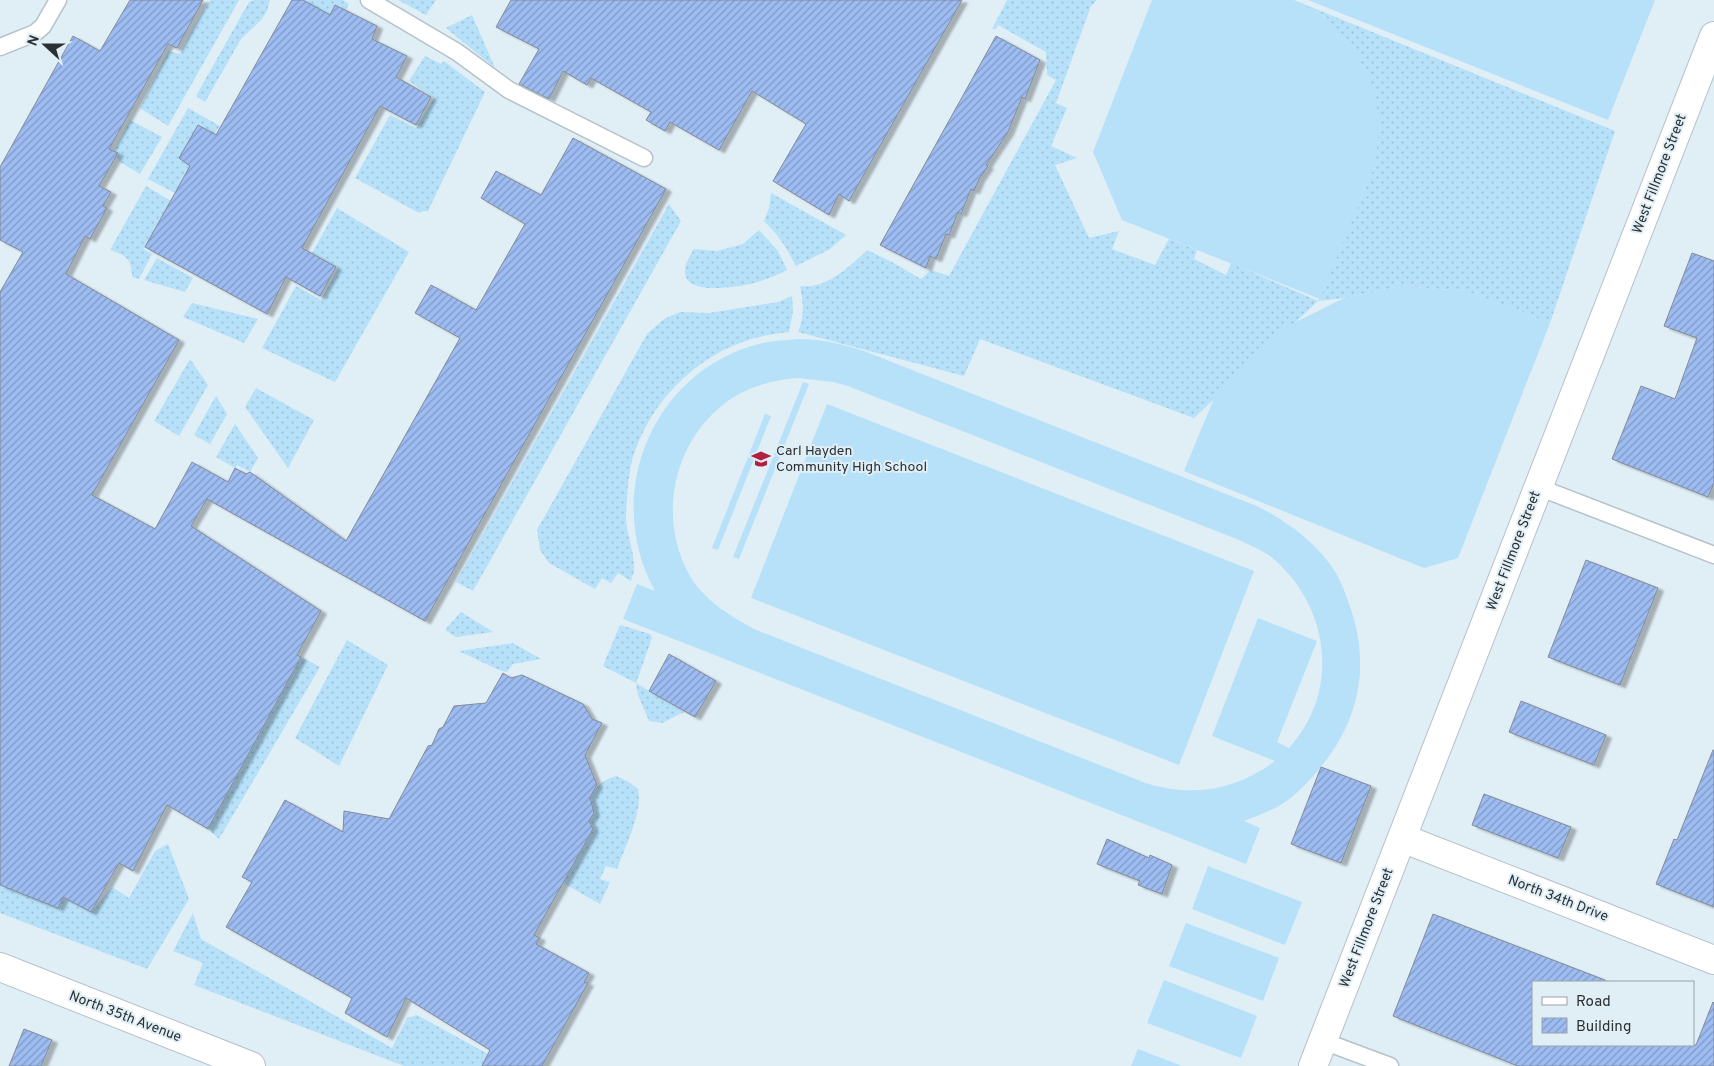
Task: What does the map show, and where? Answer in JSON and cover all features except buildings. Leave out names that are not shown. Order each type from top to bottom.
[{"type":"street","name":"West Fillmore Street","points":[[1318,1054],[1714,36]]},
{"type":"street","name":"North 34th Drive","points":[[1402,838],[1714,960]]},
{"type":"street","name":"North 35th Avenue","points":[[0,967],[251,1066]]},
{"type":"lane","points":[[0,47],[35,33],[43,26],[58,0]]},
{"type":"lane","points":[[369,0],[457,52],[509,90],[644,158]]},
{"type":"lane","points":[[1538,487],[1714,555]]},
{"type":"lane","points":[[1318,1054],[1390,1066]]},
{"type":"shaded area","points":[[210,0],[239,0],[168,126],[140,108],[168,51],[180,54]]},
{"type":"shaded area","points":[[254,0],[270,0],[267,11],[261,20],[241,39],[205,102],[196,96],[249,2]]},
{"type":"shaded area","points":[[301,0],[343,0],[349,4],[346,10],[335,6],[330,15]]},
{"type":"shaded area","points":[[398,0],[436,0],[426,15]]},
{"type":"shaded area","points":[[1007,0],[1097,0],[1091,6],[1056,103],[1067,108],[1051,146],[1077,158],[1055,165],[1089,238],[1119,231],[1112,249],[1155,265],[1169,239],[1197,250],[1194,259],[1226,275],[1231,263],[1318,301],[1194,418],[980,339],[964,376],[798,332],[803,303],[800,286],[811,286],[827,281],[849,267],[867,250],[921,279],[931,270],[949,276],[1056,80],[1047,75],[1046,52],[998,25],[996,29],[992,29]]},
{"type":"shaded area","points":[[1152,0],[1294,0],[1327,18],[1351,43],[1371,81],[1380,122],[1375,165],[1320,299],[1122,220],[1093,152]]},
{"type":"shaded area","points":[[1294,0],[1615,131],[1550,323],[1466,291],[1401,286],[1344,298],[1318,301],[1375,165],[1327,18]]},
{"type":"shaded area","points":[[1308,0],[1655,0],[1608,120]]},
{"type":"shaded area","points":[[472,15],[495,68],[446,28]]},
{"type":"shaded area","points":[[425,56],[441,64],[444,61],[485,92],[428,211],[419,213],[355,178],[390,115],[416,128],[434,98],[409,81]]},
{"type":"shaded area","points":[[188,108],[220,126],[190,166],[175,193],[148,179]]},
{"type":"shaded area","points":[[130,120],[162,137],[140,174],[120,162],[114,151]]},
{"type":"shaded area","points":[[146,186],[171,201],[144,249],[152,254],[139,279],[132,277],[131,266],[124,256],[110,250]]},
{"type":"shaded area","points":[[771,193],[846,235],[830,249],[796,266],[782,242],[764,221],[769,208]]},
{"type":"shaded area","points":[[669,204],[681,221],[473,591],[456,582]]},
{"type":"shaded area","points":[[337,208],[409,252],[335,382],[262,348],[296,286],[321,300],[338,268],[312,253]]},
{"type":"shaded area","points":[[759,230],[778,251],[787,270],[755,283],[723,288],[701,287],[687,279],[686,265],[694,249],[717,251],[743,244]]},
{"type":"shaded area","points":[[157,258],[193,278],[185,292],[144,280]]},
{"type":"shaded area","points":[[1401,286],[1467,291],[1550,323],[1458,558],[1424,568],[1184,471],[1215,396],[1284,328],[1344,298]]},
{"type":"shaded area","points":[[792,296],[793,311],[789,332],[763,336],[740,343],[718,353],[698,366],[679,382],[663,400],[650,420],[639,442],[631,465],[628,483],[626,521],[633,553],[634,568],[631,581],[618,573],[611,583],[602,578],[595,589],[549,563],[540,550],[537,530],[647,334],[664,319],[680,312],[709,313],[778,302]]},
{"type":"shaded area","points":[[192,303],[258,319],[244,343],[183,317]]},
{"type":"shaded area","points":[[794,339],[824,341],[864,351],[1259,507],[1292,527],[1320,552],[1340,580],[1356,626],[1360,669],[1358,690],[1353,711],[1344,730],[1334,750],[1320,768],[1297,793],[1283,804],[1244,821],[1260,828],[1246,864],[623,619],[637,584],[655,591],[640,555],[634,517],[636,480],[646,444],[664,411],[688,383],[718,360],[755,345]],"holes":[[[798,378],[833,382],[848,386],[1239,540],[1259,549],[1276,561],[1294,581],[1308,603],[1317,627],[1322,652],[1322,677],[1316,702],[1305,726],[1289,748],[1277,742],[1317,641],[1258,618],[1212,736],[1275,761],[1245,779],[1228,785],[1212,789],[1178,790],[1143,782],[754,629],[718,607],[703,593],[690,576],[680,555],[675,533],[673,510],[675,488],[680,466],[689,445],[702,426],[718,409],[745,391],[766,383]]]},
{"type":"shaded area","points":[[190,359],[208,385],[179,436],[154,421]]},
{"type":"shaded area","points":[[803,382],[809,384],[739,559],[733,557]]},
{"type":"shaded area","points":[[256,388],[314,420],[288,468],[245,407]]},
{"type":"shaded area","points":[[216,396],[227,414],[210,444],[194,435]]},
{"type":"shaded area","points":[[827,404],[1254,571],[1179,765],[751,598]]},
{"type":"shaded area","points":[[765,414],[771,416],[718,550],[712,548]]},
{"type":"shaded area","points":[[235,424],[258,458],[250,472],[237,465],[235,468],[216,457]]},
{"type":"shaded area","points":[[461,612],[493,632],[456,637],[445,630]]},
{"type":"shaded area","points":[[620,625],[650,634],[652,638],[636,683],[603,666]]},
{"type":"shaded area","points":[[347,640],[388,665],[339,766],[295,738]]},
{"type":"shaded area","points":[[513,643],[541,659],[513,664],[507,672],[459,651]]},
{"type":"shaded area","points":[[301,657],[320,667],[219,839],[208,829]]},
{"type":"shaded area","points":[[636,683],[684,712],[662,723],[649,721],[638,695]]},
{"type":"shaded area","points":[[616,776],[638,789],[638,808],[636,819],[617,869],[606,866],[600,879],[610,882],[600,904],[563,883],[593,829],[589,821],[594,813],[590,797],[595,789],[607,779]]},
{"type":"shaded area","points":[[168,844],[189,899],[147,969],[0,913],[0,885],[58,908],[63,897],[91,912],[112,887],[129,898],[155,851]]},
{"type":"shaded area","points":[[1208,866],[1302,902],[1285,945],[1192,909]]},
{"type":"shaded area","points":[[193,913],[201,939],[392,1048],[407,1018],[417,1015],[488,1054],[483,1066],[404,1066],[194,985],[203,963],[173,951]]},
{"type":"shaded area","points":[[1186,923],[1279,958],[1263,1001],[1169,966]]},
{"type":"shaded area","points":[[1164,980],[1257,1016],[1241,1058],[1147,1023]]},
{"type":"shaded area","points":[[1138,1049],[1182,1066],[1131,1066]]},
{"type":"place","name":"Carl Hayden Community High School","points":[[761,459]]}]
